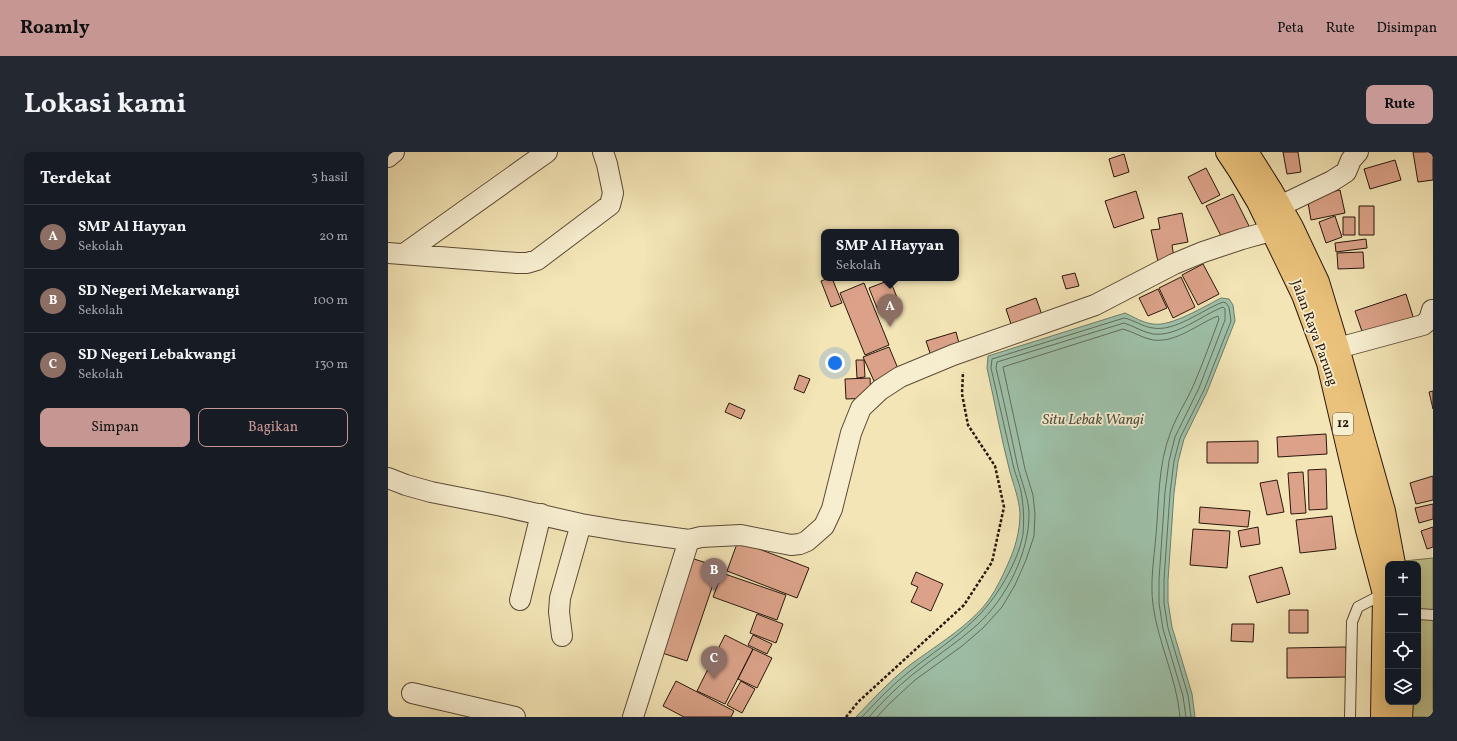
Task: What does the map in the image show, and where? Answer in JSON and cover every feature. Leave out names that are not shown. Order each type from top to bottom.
[{"type":"highway","name":"Jalan Raya Parung","points":[[1226,152],[1239,170],[1258,202],[1303,295],[1328,363],[1367,530],[1385,590]]},
{"type":"highway","name":"Jalan Raya Parung","points":[[1247,152],[1292,227],[1318,282],[1384,511],[1393,561]]},
{"type":"highway","name":"Jalan Raya Parung","points":[[1382,717],[1386,597]]},
{"type":"highway","points":[[1401,717],[1402,705]]},
{"type":"street","points":[[388,156],[394,152]]},
{"type":"street","points":[[396,254],[547,152]]},
{"type":"street","points":[[396,254],[517,263],[527,263],[537,260],[610,205],[612,193],[607,164],[603,152]]},
{"type":"street","points":[[1280,206],[1332,182],[1346,172],[1351,160],[1358,152]]},
{"type":"street","points":[[388,478],[431,492],[541,514],[581,524],[689,540],[701,537],[741,535],[791,545],[800,544],[808,541],[824,526],[832,510],[851,433],[861,408],[880,390],[900,377],[963,351],[1095,305],[1189,258],[1223,245],[1271,231]]},
{"type":"street","points":[[1338,348],[1424,325],[1429,320],[1432,310]]},
{"type":"street","points":[[520,600],[541,514]]},
{"type":"street","points":[[562,636],[559,612],[560,598],[581,524]]},
{"type":"street","points":[[633,717],[689,540]]},
{"type":"street","points":[[412,693],[515,717]]},
{"type":"lane","points":[[1350,717],[1352,622],[1358,607],[1385,594]]},
{"type":"lane","points":[[1421,614],[1433,615]]},
{"type":"path","points":[[846,717],[858,702],[964,605],[992,562],[1004,507],[995,466],[968,425],[962,394],[963,351]]},
{"type":"shaded area","points":[[1433,558],[1433,717],[1410,717],[1411,705],[1421,705],[1421,561],[1404,561]]},
{"type":"water","name":"Situ Lebak Wangi","points":[[1221,298],[1229,299],[1233,305],[1235,321],[1207,392],[1184,439],[1178,462],[1174,493],[1168,580],[1168,602],[1172,627],[1192,694],[1195,717],[856,717],[906,668],[951,636],[973,618],[990,598],[1012,553],[1019,527],[1020,513],[987,368],[988,356],[1125,313],[1142,321],[1153,324],[1169,322],[1188,315]]},
{"type":"building","points":[[1283,152],[1298,152],[1301,172],[1287,174]]},
{"type":"building","points":[[1413,152],[1433,152],[1433,180],[1418,182]]},
{"type":"building","points":[[1124,154],[1129,172],[1114,177],[1109,159]]},
{"type":"building","points":[[1395,160],[1401,180],[1370,189],[1364,169]]},
{"type":"building","points":[[1206,168],[1220,195],[1202,204],[1188,177]]},
{"type":"building","points":[[1340,190],[1345,213],[1311,220],[1307,197]]},
{"type":"building","points":[[1136,191],[1144,218],[1114,228],[1105,201]]},
{"type":"building","points":[[1233,194],[1250,228],[1223,240],[1206,206]]},
{"type":"building","points":[[1359,206],[1374,206],[1374,235],[1359,235]]},
{"type":"building","points":[[1182,213],[1188,242],[1172,245],[1174,258],[1158,262],[1151,230],[1160,229],[1158,218]]},
{"type":"building","points":[[1335,216],[1342,237],[1326,243],[1319,222]]},
{"type":"building","points":[[1343,217],[1355,217],[1355,235],[1343,235]]},
{"type":"building","points":[[1366,239],[1367,248],[1336,252],[1335,243]]},
{"type":"building","points":[[1363,252],[1364,268],[1338,269],[1337,253]]},
{"type":"building","points":[[1203,264],[1219,294],[1198,305],[1182,275]]},
{"type":"building","points":[[1075,273],[1079,286],[1066,289],[1062,276]]},
{"type":"building","points":[[1181,277],[1195,307],[1173,318],[1159,288]]},
{"type":"building","points":[[821,281],[833,281],[842,303],[831,307]]},
{"type":"building","points":[[890,281],[900,305],[879,313],[869,288]]},
{"type":"building","points":[[864,283],[889,345],[865,355],[840,293]]},
{"type":"building","points":[[1158,289],[1167,308],[1148,316],[1139,298]]},
{"type":"building","points":[[1406,294],[1415,323],[1365,340],[1355,311]]},
{"type":"building","points":[[1036,298],[1042,315],[1012,327],[1006,309]]},
{"type":"building","points":[[956,332],[960,347],[931,356],[926,341]]},
{"type":"building","points":[[889,347],[899,371],[874,381],[863,357]]},
{"type":"building","points":[[856,360],[864,360],[865,377],[857,378]]},
{"type":"building","points":[[799,375],[810,379],[804,393],[794,389]]},
{"type":"building","points":[[870,378],[871,398],[846,399],[845,379]]},
{"type":"building","points":[[1433,391],[1433,409],[1429,392]]},
{"type":"building","points":[[729,403],[745,410],[741,419],[725,412]]},
{"type":"building","points":[[1326,434],[1327,454],[1278,457],[1277,437]]},
{"type":"building","points":[[1258,441],[1258,463],[1207,463],[1207,442]]},
{"type":"building","points":[[1326,469],[1327,509],[1309,510],[1308,470]]},
{"type":"building","points":[[1303,472],[1306,513],[1291,514],[1288,473]]},
{"type":"building","points":[[1433,476],[1433,500],[1416,504],[1410,483]]},
{"type":"building","points":[[1277,480],[1284,512],[1267,515],[1260,483]]},
{"type":"building","points":[[1433,504],[1433,519],[1419,523],[1415,508]]},
{"type":"building","points":[[1200,507],[1250,511],[1248,527],[1199,523]]},
{"type":"building","points":[[1332,516],[1336,549],[1300,553],[1296,520]]},
{"type":"building","points":[[1258,527],[1260,544],[1241,547],[1238,531]]},
{"type":"building","points":[[1433,527],[1433,547],[1427,549],[1421,531]]},
{"type":"building","points":[[1193,529],[1230,531],[1227,568],[1190,565]]},
{"type":"building","points":[[738,541],[809,568],[797,598],[727,571]]},
{"type":"building","points":[[691,558],[719,567],[687,661],[659,652]]},
{"type":"building","points":[[1282,567],[1290,594],[1257,603],[1249,576]]},
{"type":"building","points":[[916,572],[943,584],[931,611],[911,602],[918,587],[911,584]]},
{"type":"building","points":[[722,573],[786,595],[777,620],[713,597]]},
{"type":"building","points":[[1289,610],[1308,610],[1308,633],[1289,633]]},
{"type":"building","points":[[757,614],[783,624],[776,643],[750,633]]},
{"type":"building","points":[[1232,624],[1254,624],[1253,642],[1231,641]]},
{"type":"building","points":[[725,635],[753,649],[725,704],[697,691]]},
{"type":"building","points":[[753,635],[772,644],[767,654],[748,645]]},
{"type":"building","points":[[1346,647],[1347,677],[1287,678],[1287,648]]},
{"type":"building","points":[[753,649],[772,658],[757,688],[738,679]]},
{"type":"building","points":[[676,681],[734,711],[731,717],[684,717],[663,706]]},
{"type":"building","points":[[741,681],[755,689],[742,713],[727,705]]},
{"type":"place","name":"SMP Al Hayyan","points":[[890,327]]},
{"type":"place","name":"SD Negeri Mekarwangi","points":[[714,591]]},
{"type":"place","name":"SD Negeri Lebakwangi","points":[[714,679]]}]
